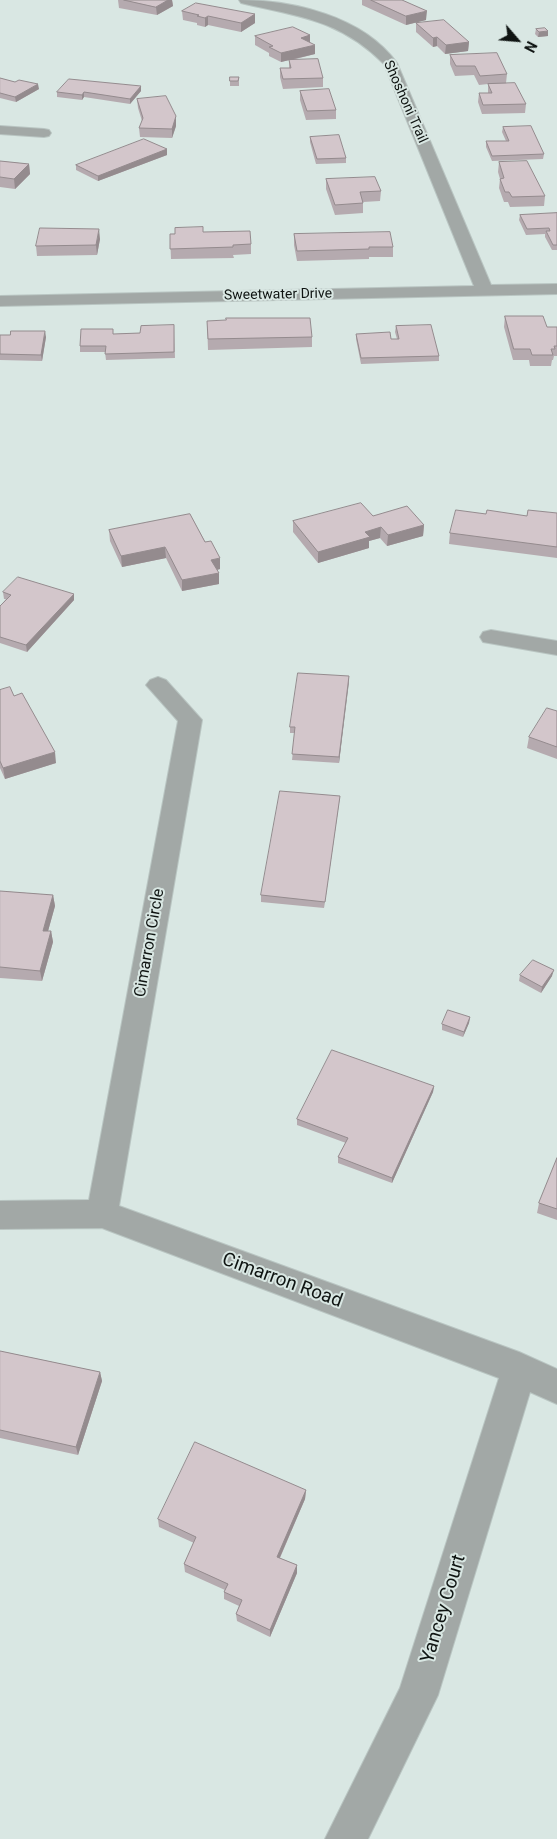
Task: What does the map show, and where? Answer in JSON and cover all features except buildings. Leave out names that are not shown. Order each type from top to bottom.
[{"type":"street","name":"Shoshoni Trail","points":[[245,0],[288,8],[325,18],[356,32],[376,46],[390,63],[484,290]]},
{"type":"street","points":[[0,130],[44,133]]},
{"type":"street","name":"Sweetwater Drive","points":[[0,301],[557,288]]},
{"type":"street","points":[[492,636],[557,648]]},
{"type":"street","name":"Cimarron Circle","points":[[102,1214],[190,720],[158,685]]},
{"type":"street","name":"Cimarron Road","points":[[0,1215],[102,1214],[520,1369],[557,1387]]},
{"type":"street","name":"Yancey Court","points":[[346,1839],[418,1695],[520,1369]]}]
